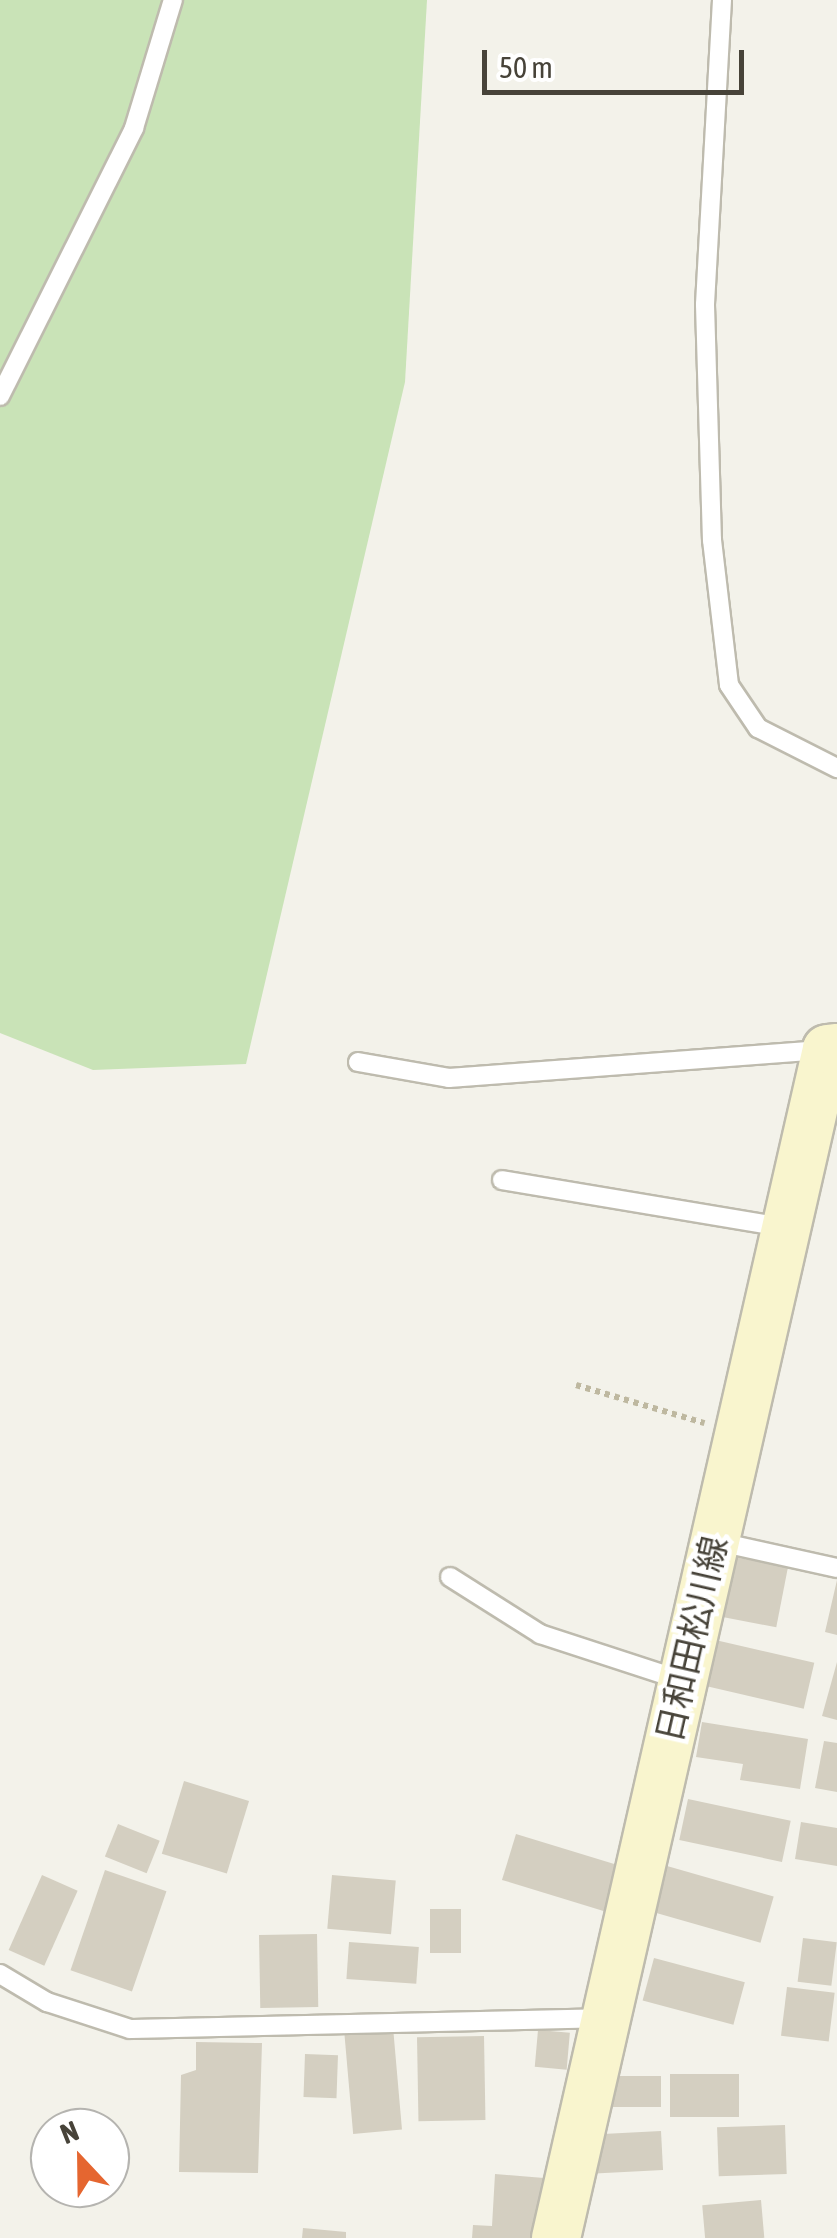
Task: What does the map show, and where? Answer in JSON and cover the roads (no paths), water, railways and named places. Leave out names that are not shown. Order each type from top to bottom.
[{"type":"main road","name":"日和田松川線","points":[[556,2238],[738,1433],[832,1048]]},
{"type":"lane","points":[[0,396],[134,128],[173,0]]},
{"type":"lane","points":[[722,0],[705,305],[712,540],[729,685],[758,728],[837,768]]},
{"type":"lane","points":[[358,1062],[448,1078],[832,1048]]},
{"type":"lane","points":[[502,1180],[786,1228]]},
{"type":"lane","points":[[713,1541],[837,1568]]},
{"type":"lane","points":[[450,1578],[540,1634],[683,1681]]},
{"type":"lane","points":[[0,1974],[47,2002],[130,2029],[604,2018]]}]
